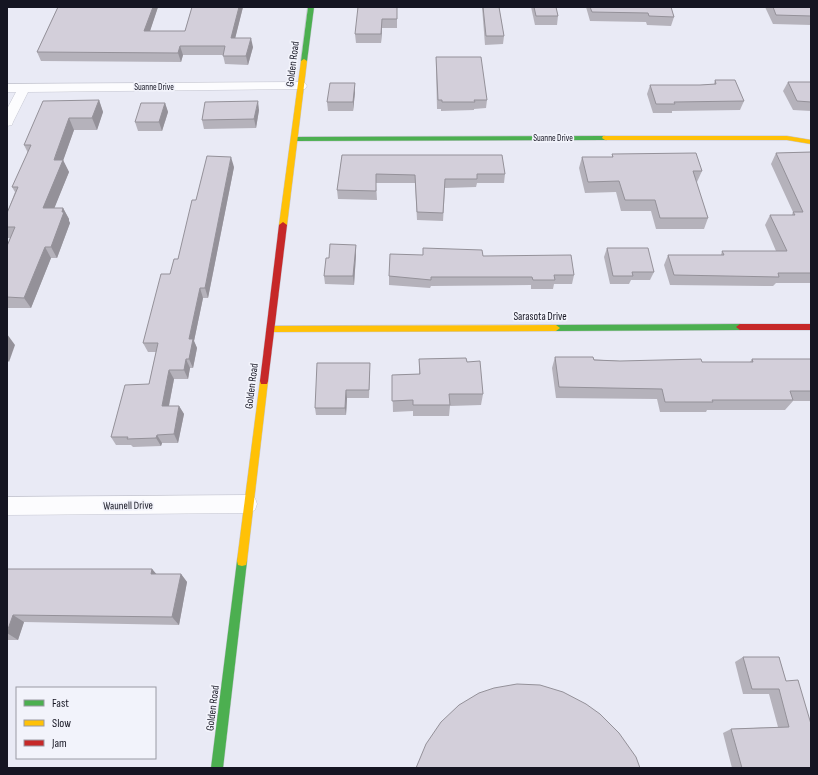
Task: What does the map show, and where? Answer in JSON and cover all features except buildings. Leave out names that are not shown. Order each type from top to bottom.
[{"type":"street","name":"Golden Road","points":[[216,768],[270,329],[312,7]]},
{"type":"street","name":"Suanne Drive","points":[[7,88],[301,86]]},
{"type":"street","points":[[7,122],[24,88]]},
{"type":"street","name":"Suanne Drive","points":[[294,139],[787,138],[811,142]]},
{"type":"street","name":"Sarasota Drive","points":[[270,329],[811,327]]},
{"type":"street","name":"Waunell Drive","points":[[7,506],[248,504]]},
{"type":"traffic: fast","points":[[304,61],[311,7]]},
{"type":"traffic: fast","points":[[294,139],[605,138]]},
{"type":"traffic: fast","points":[[556,328],[740,327]]},
{"type":"traffic: fast","points":[[217,768],[242,561]]},
{"type":"traffic: slow","points":[[283,225],[304,61]]},
{"type":"traffic: slow","points":[[605,138],[787,138],[811,142]]},
{"type":"traffic: slow","points":[[270,329],[556,328]]},
{"type":"traffic: slow","points":[[242,561],[264,381]]},
{"type":"traffic: jam","points":[[264,381],[283,225]]},
{"type":"traffic: jam","points":[[740,327],[811,327]]}]
